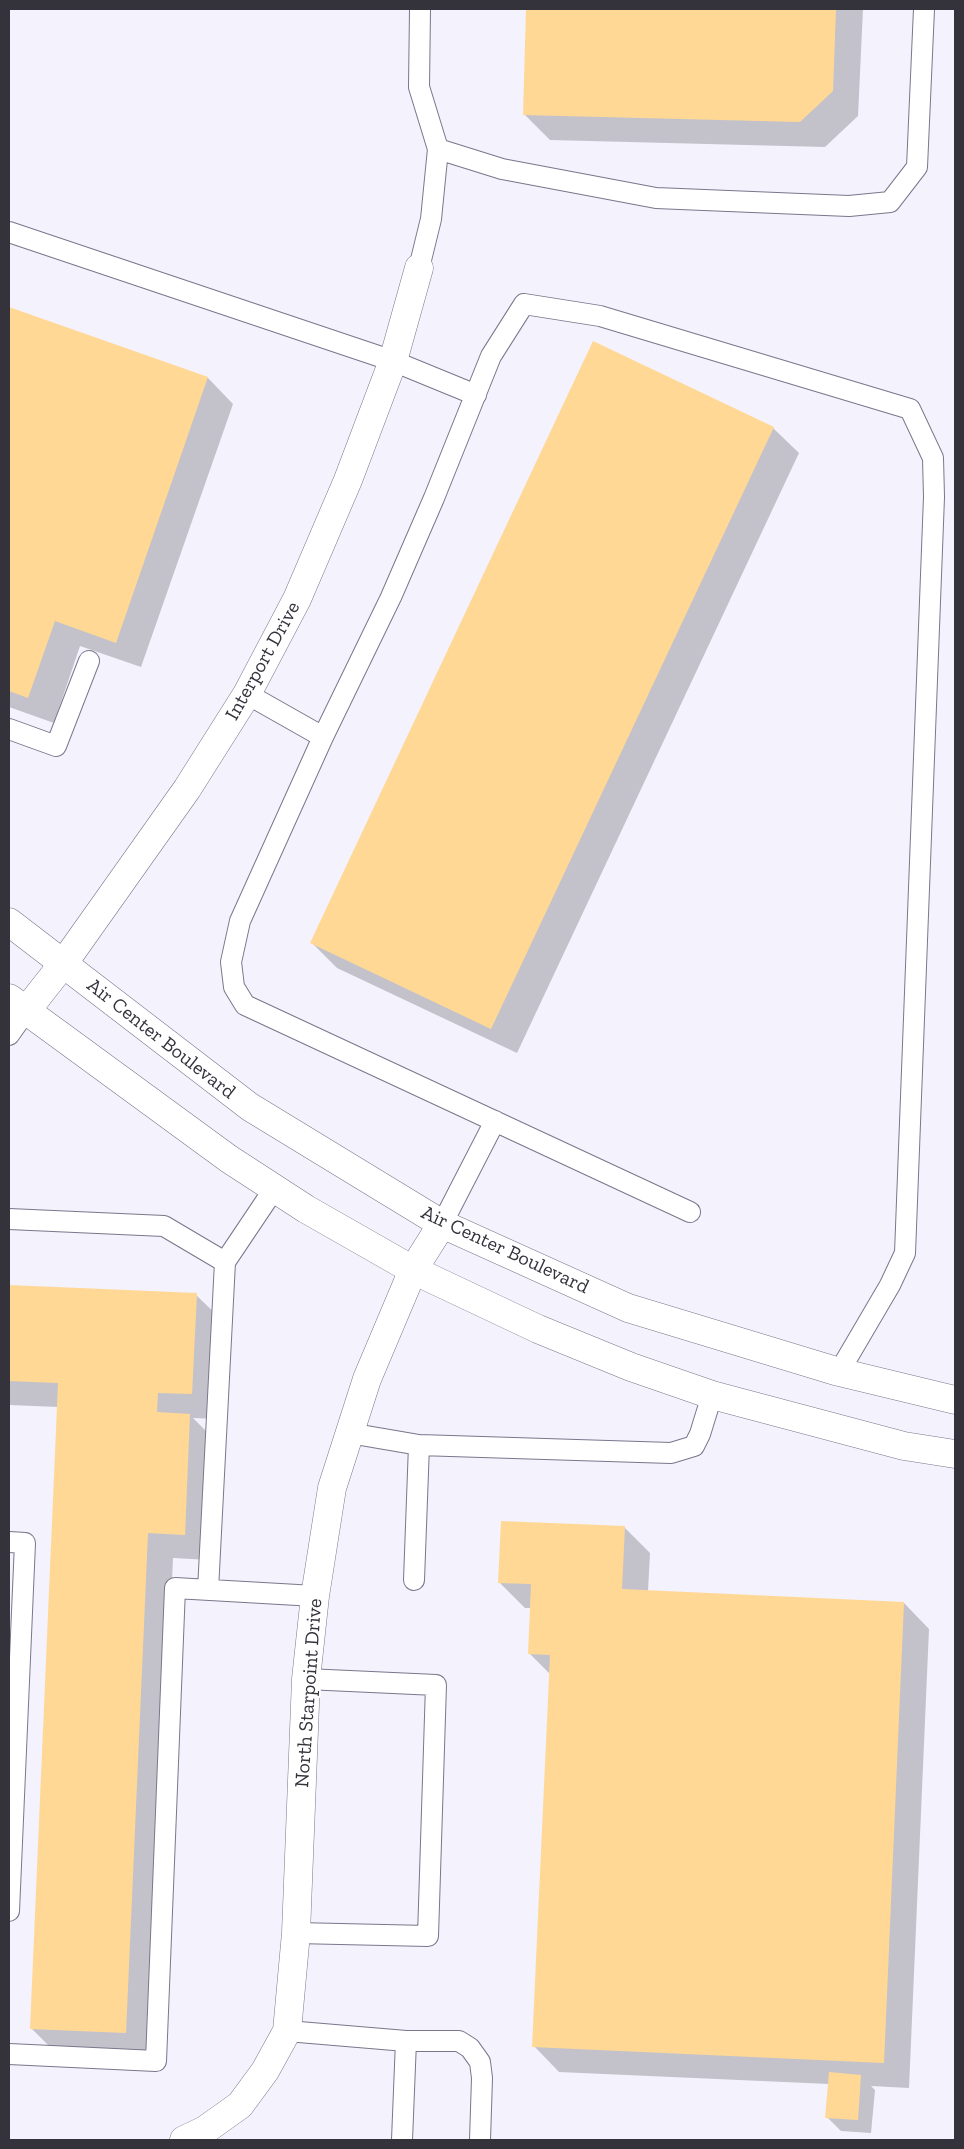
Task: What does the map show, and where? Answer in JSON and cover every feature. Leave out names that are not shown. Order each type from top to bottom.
[{"type":"street","name":"Interport Drive","points":[[17,1004],[63,964],[187,789],[247,694],[297,599],[348,480],[393,361],[419,268]]},
{"type":"street","name":"Air Center Boulevard","points":[[9,922],[250,1107],[442,1224],[628,1308],[839,1372],[955,1400]]},
{"type":"street","points":[[17,1004],[229,1159],[306,1209],[413,1270],[538,1329],[631,1367],[712,1395],[904,1446],[955,1454]]},
{"type":"street","name":"North Starpoint Drive","points":[[184,2140],[205,2130],[240,2105],[265,2070],[287,2032],[296,1933],[306,1680],[315,1596],[332,1488],[367,1379],[413,1270],[442,1224]]},
{"type":"lane","points":[[419,268],[431,219],[438,149],[419,87],[420,9]]},
{"type":"lane","points":[[438,149],[502,170],[656,198],[849,206],[890,202],[917,168],[924,9]]},
{"type":"lane","points":[[9,232],[393,361],[476,395]]},
{"type":"lane","points":[[690,1212],[245,1005],[234,987],[230,962],[240,921],[323,737],[391,596],[434,498],[491,356],[524,304],[600,316],[910,409],[933,458],[934,497],[905,1253],[890,1285],[839,1372]]},
{"type":"lane","points":[[9,729],[56,746],[89,660]]},
{"type":"lane","points":[[247,694],[323,737]]},
{"type":"lane","points":[[9,1035],[17,1004]]},
{"type":"lane","points":[[442,1224],[495,1121]]},
{"type":"lane","points":[[208,1590],[224,1262],[274,1189]]},
{"type":"lane","points":[[9,1219],[164,1226],[224,1262]]},
{"type":"lane","points":[[349,1433],[419,1445],[671,1453],[694,1446],[700,1434],[712,1395]]},
{"type":"lane","points":[[414,1580],[419,1445]]},
{"type":"lane","points":[[9,1542],[25,1543],[9,1911]]},
{"type":"lane","points":[[9,2054],[156,2061],[175,1588],[315,1596]]},
{"type":"lane","points":[[296,1933],[428,1936],[436,1685],[306,1680]]},
{"type":"lane","points":[[287,2032],[406,2041],[459,2042],[470,2048],[480,2062],[482,2078],[480,2140]]},
{"type":"lane","points":[[402,2140],[406,2041]]},
{"type":"building","points":[[526,9],[836,9],[833,91],[800,122],[523,115]]},
{"type":"building","points":[[9,307],[208,377],[116,643],[55,621],[28,698],[9,691]]},
{"type":"building","points":[[593,341],[774,427],[491,1029],[310,943]]},
{"type":"building","points":[[9,1285],[197,1293],[192,1394],[158,1393],[157,1412],[190,1414],[185,1535],[148,1533],[126,2033],[30,2029],[58,1383],[9,1381]]},
{"type":"building","points":[[501,1521],[625,1526],[622,1589],[904,1602],[884,2063],[532,2047],[550,1655],[528,1654],[531,1584],[498,1583]]},
{"type":"building","points":[[829,2072],[861,2075],[858,2120],[825,2118]]}]
